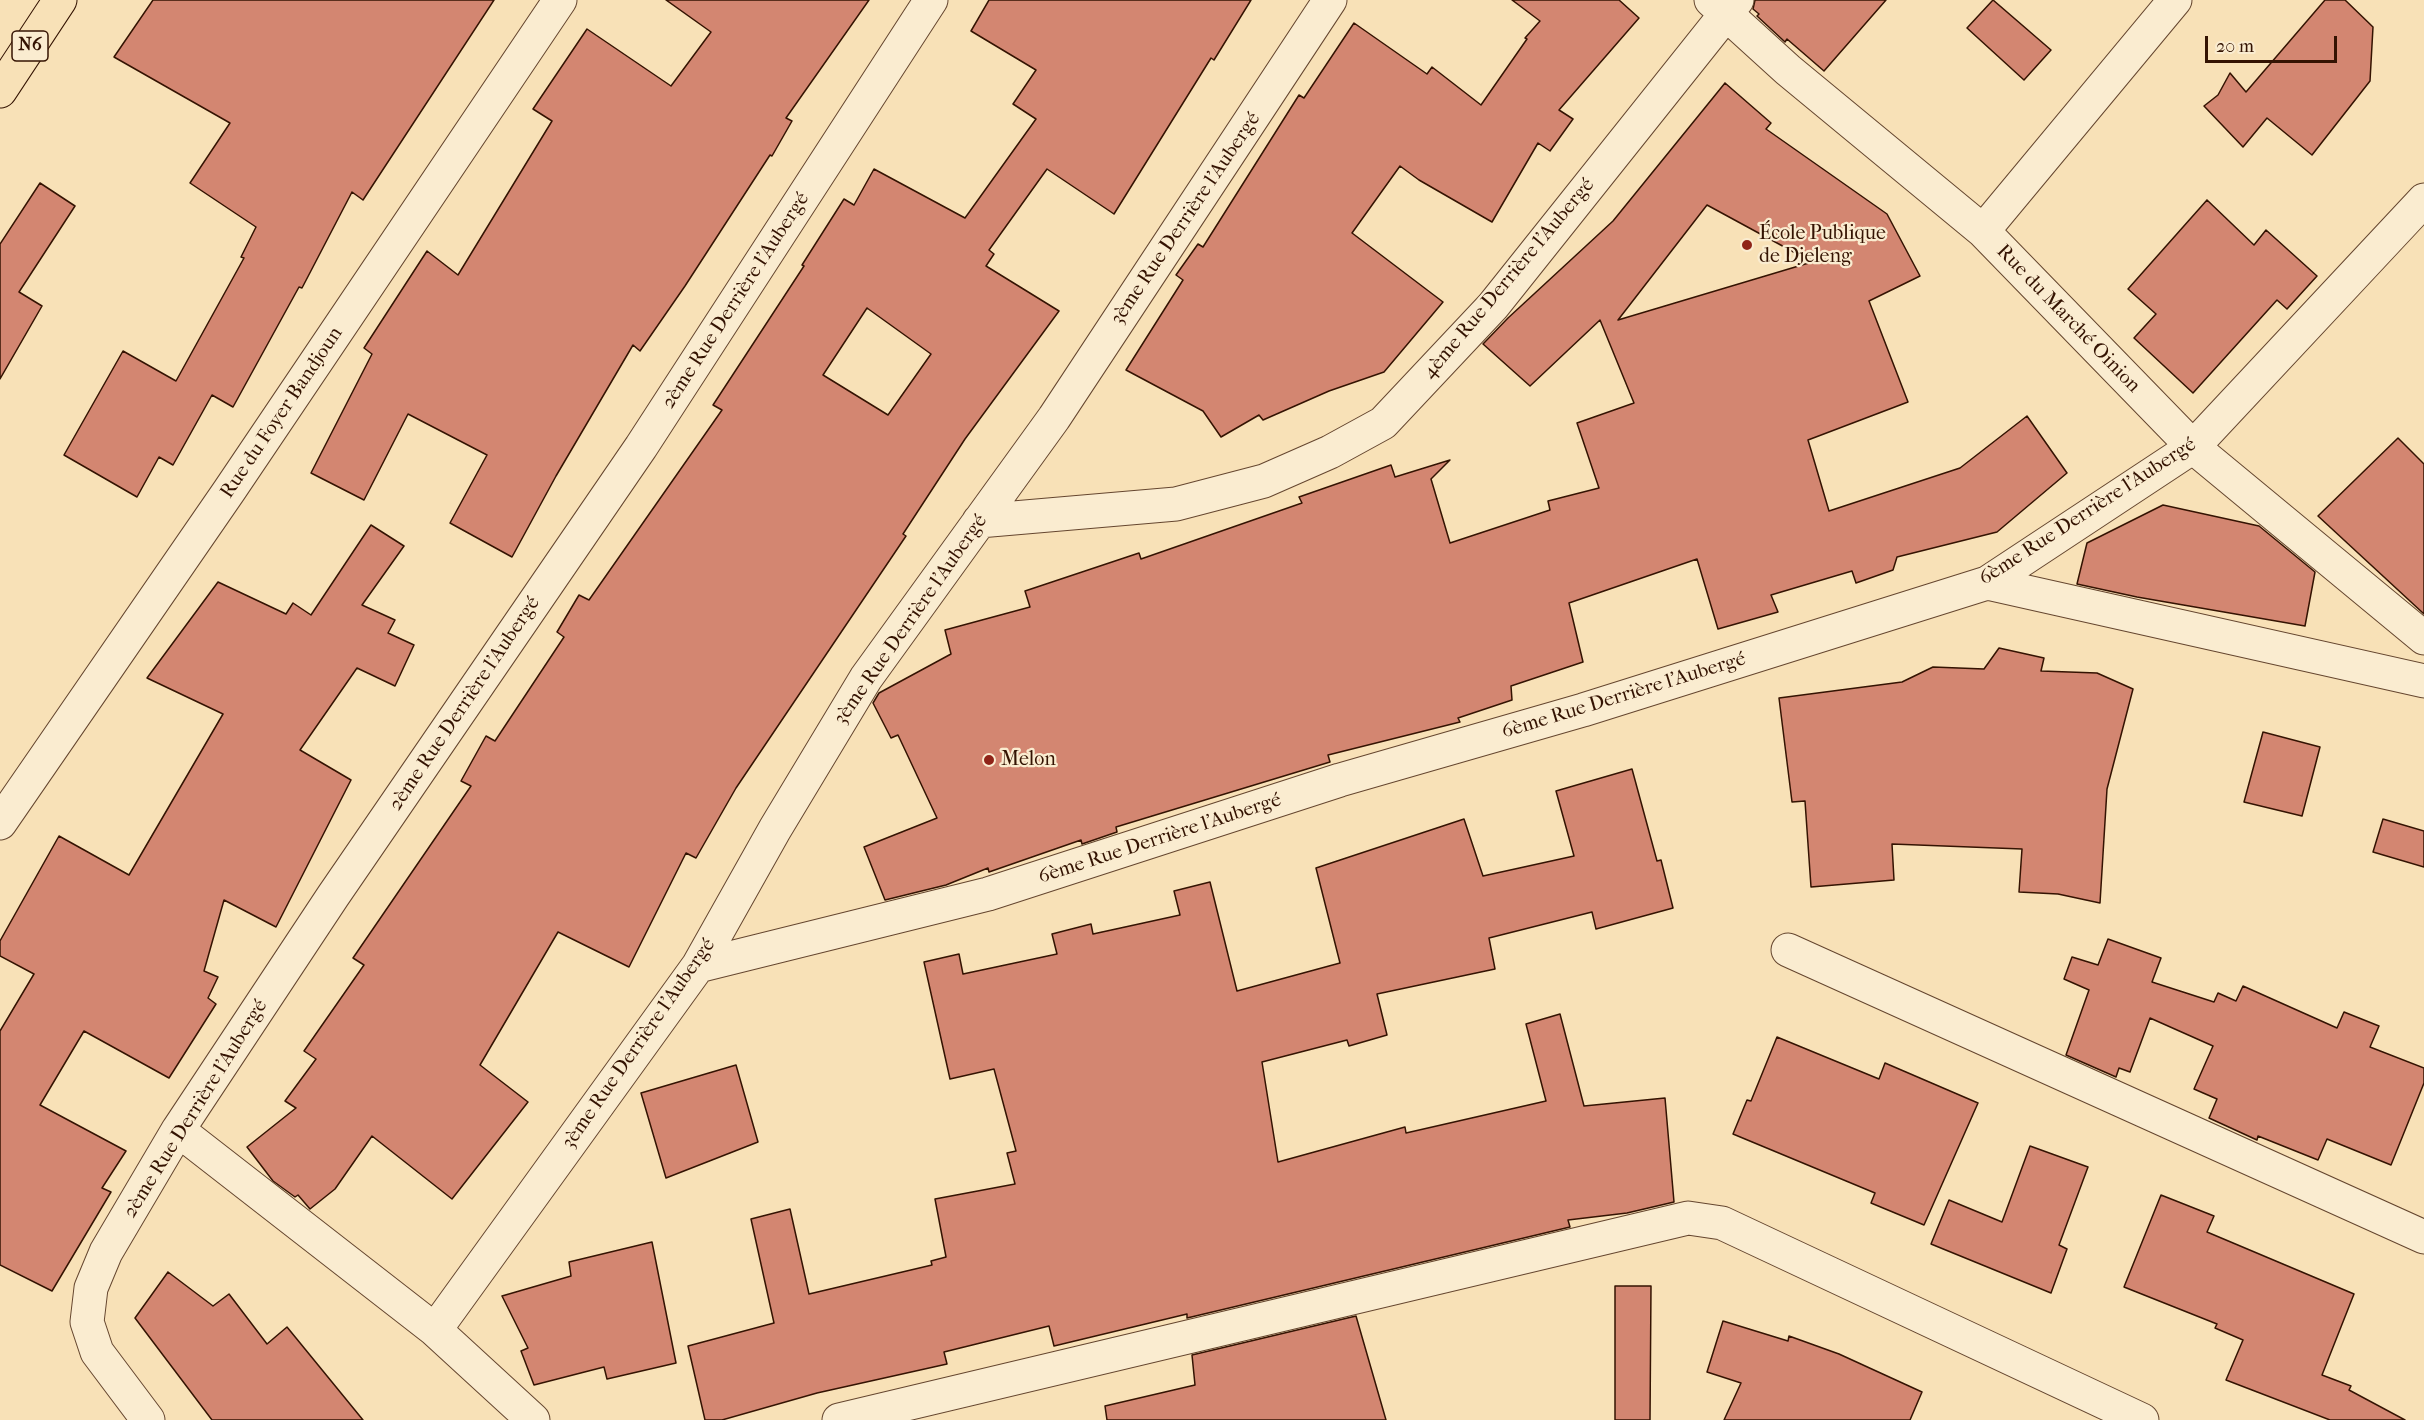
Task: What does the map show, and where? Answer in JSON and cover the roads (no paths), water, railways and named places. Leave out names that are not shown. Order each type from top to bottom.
[{"type":"highway","name":"N6","points":[[0,92],[60,0]]},
{"type":"street","name":"Rue du Foyer Bandjoun","points":[[0,823],[229,491],[560,0]]},
{"type":"street","name":"2ème Rue Derrière l'Aubergé","points":[[148,1420],[97,1352],[87,1322],[91,1288],[106,1252],[178,1130],[333,896],[641,447],[931,0]]},
{"type":"street","name":"3ème Rue Derrière l'Aubergé","points":[[435,1330],[698,966],[775,830],[866,678],[1054,418],[1329,0]]},
{"type":"street","points":[[1983,231],[2175,0]]},
{"type":"street","name":"4ème Rue Derrière l'Aubergé","points":[[979,521],[1176,504],[1264,481],[1330,452],[1383,423],[1492,306],[1725,4]]},
{"type":"street","name":"Rue du Marché Oinion","points":[[1725,4],[1788,70],[1983,231],[2193,447],[2424,638]]},
{"type":"street","name":"6ème Rue Derrière l'Aubergé","points":[[698,966],[988,894],[1340,780],[1583,710],[1987,583],[2193,447],[2424,200]]},
{"type":"street","points":[[1987,583],[2424,681]]},
{"type":"street","points":[[1788,950],[2424,1237]]},
{"type":"street","points":[[178,1130],[435,1330],[533,1420]]},
{"type":"street","points":[[839,1420],[1688,1218],[1722,1223],[2142,1420]]},
{"type":"place","name":"École Publique de Djeleng","points":[[1747,245]]},
{"type":"place","name":"Melon","points":[[989,760]]}]
